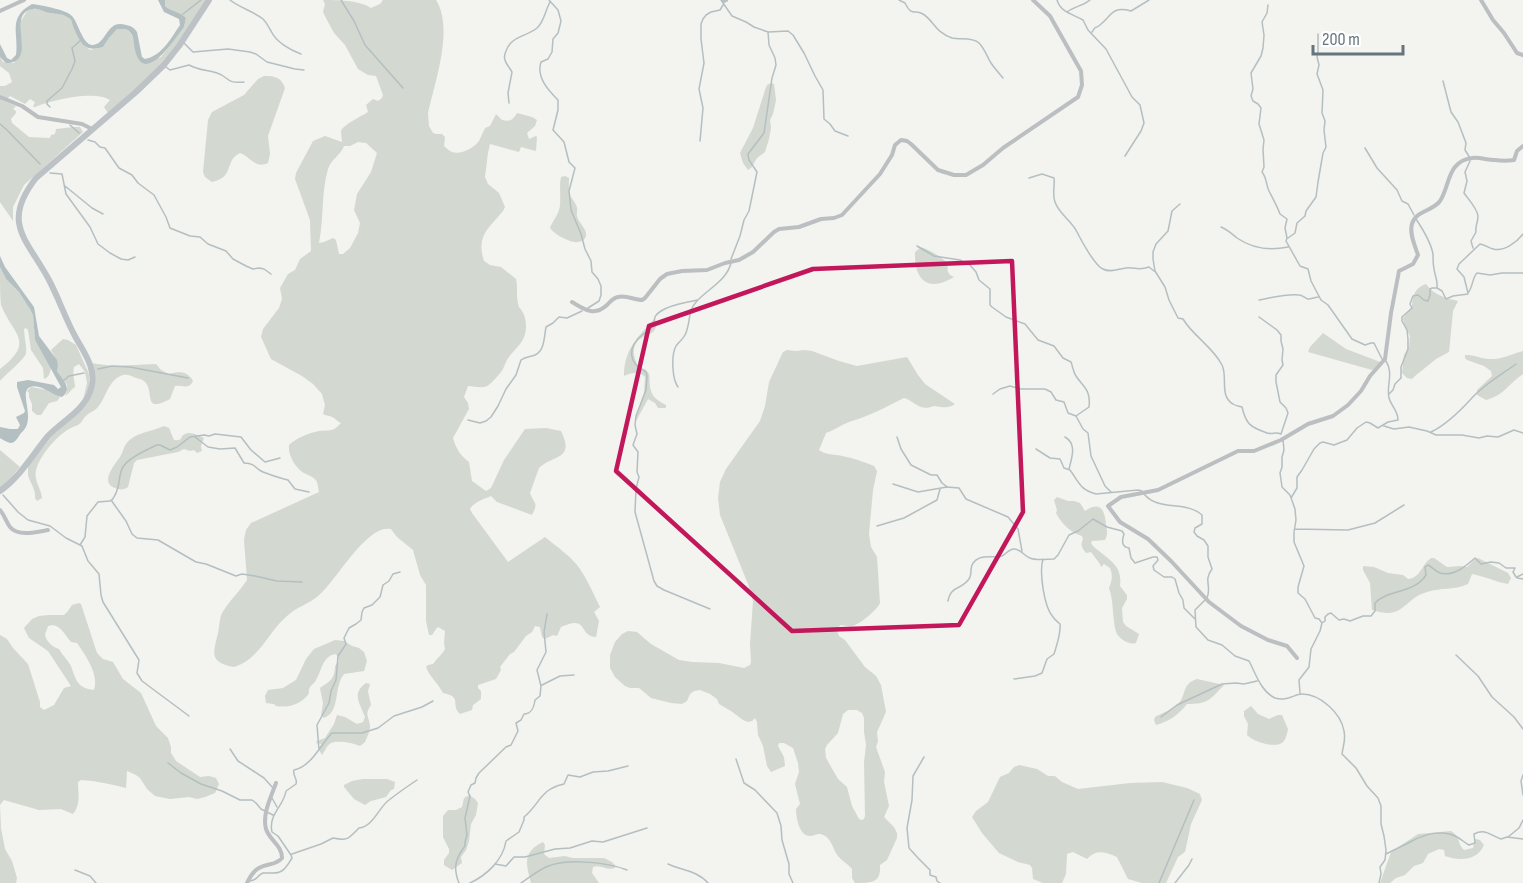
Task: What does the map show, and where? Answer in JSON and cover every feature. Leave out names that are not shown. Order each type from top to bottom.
[{"type":"highway","points":[[0,491],[14,479],[54,430],[83,404],[92,388],[91,367],[49,281],[21,232],[19,219],[24,196],[36,178],[164,65],[209,0]]},
{"type":"street","points":[[0,11],[24,0]]},
{"type":"street","points":[[572,302],[585,311],[590,311],[604,308],[617,297],[642,300],[665,275],[682,271],[707,270],[739,260],[753,252],[774,232],[800,227],[819,219],[839,217],[875,180],[891,158],[895,145],[901,140],[911,144],[938,170],[954,175],[966,175],[983,165],[1003,148],[1078,97],[1082,86],[1081,71],[1050,16],[1033,0]]},
{"type":"street","points":[[1481,0],[1517,53],[1522,56]]},
{"type":"street","points":[[0,97],[22,106],[38,117],[82,124],[92,129]]},
{"type":"street","points":[[1297,658],[1287,646],[1268,640],[1241,626],[1209,602],[1148,539],[1120,522],[1108,506],[1121,497],[1158,490],[1238,451],[1254,451],[1281,440],[1308,424],[1333,416],[1348,405],[1385,359],[1390,313],[1399,271],[1413,264],[1418,255],[1412,236],[1412,224],[1416,217],[1434,207],[1441,200],[1449,175],[1460,163],[1472,158],[1496,161],[1514,160],[1523,146]]},
{"type":"street","points":[[0,510],[9,526],[15,531],[30,533],[48,530]]},
{"type":"street","points":[[247,883],[257,868],[276,863],[282,858],[282,852],[266,828],[266,810],[276,783]]},
{"type":"highlighted area","points":[[1012,261],[1023,512],[959,625],[792,631],[616,471],[649,326],[813,269]]},
{"type":"shaded area","points":[[158,0],[165,0],[165,6],[186,18],[184,27],[174,40],[152,62],[145,64],[139,60],[132,35],[126,29],[117,29],[103,47],[91,48],[81,41],[67,16],[38,9],[25,12],[21,19],[22,47],[16,61],[6,63],[0,57],[0,44],[7,58],[11,60],[16,55],[17,20],[24,9],[32,4],[54,8],[72,16],[86,42],[93,45],[98,44],[114,25],[128,25],[137,32],[142,57],[145,59],[151,57],[166,46],[180,25],[179,19],[164,12]]},
{"type":"shaded area","points":[[165,0],[207,0],[168,58],[154,74],[108,113],[104,107],[110,100],[103,97],[73,97],[33,107],[35,102],[30,99],[25,104],[10,96],[7,99],[0,97],[0,86],[12,82],[9,73],[0,66],[0,57],[3,62],[14,63],[22,43],[21,21],[27,11],[37,9],[67,16],[81,42],[90,50],[103,47],[117,29],[126,29],[132,35],[140,61],[161,57],[184,27],[186,18],[165,6]]},
{"type":"shaded area","points":[[323,0],[342,0],[361,3],[371,8],[383,0],[436,0],[441,12],[443,40],[428,113],[429,126],[433,133],[442,134],[445,137],[444,146],[452,152],[463,152],[474,146],[485,128],[490,126],[496,114],[505,121],[511,120],[517,113],[537,120],[535,126],[527,133],[529,139],[537,137],[536,151],[521,147],[519,152],[490,144],[485,177],[488,184],[499,193],[505,207],[488,228],[481,245],[484,261],[501,267],[516,279],[518,305],[526,322],[525,334],[502,371],[487,386],[468,386],[464,397],[469,409],[453,438],[459,452],[469,462],[472,481],[486,491],[491,488],[504,460],[525,429],[546,428],[561,431],[566,447],[561,455],[539,468],[530,493],[535,503],[532,515],[497,502],[491,496],[470,509],[508,562],[545,537],[564,552],[576,564],[588,583],[600,607],[594,612],[599,621],[596,637],[590,636],[580,624],[576,623],[561,627],[557,636],[553,635],[545,639],[542,637],[540,627],[535,626],[500,667],[501,670],[496,679],[478,685],[481,699],[473,705],[472,710],[460,714],[455,699],[443,693],[426,667],[433,664],[445,649],[445,631],[438,627],[432,635],[429,635],[426,621],[426,585],[420,575],[413,550],[391,529],[381,530],[362,544],[325,589],[280,622],[257,652],[243,663],[234,667],[220,663],[214,652],[221,615],[247,580],[244,540],[246,530],[251,523],[319,492],[316,480],[301,471],[294,463],[289,452],[289,445],[307,434],[333,429],[341,423],[323,414],[325,405],[322,394],[313,384],[271,359],[261,337],[263,329],[279,308],[282,299],[280,288],[288,274],[295,270],[300,259],[311,251],[310,220],[295,179],[296,173],[313,141],[325,136],[342,142],[343,128],[368,112],[366,105],[373,99],[378,101],[383,95],[376,76],[368,75],[358,69],[345,45],[334,33],[323,12],[325,4]],"holes":[[[358,142],[366,143],[377,153],[371,172],[357,194],[354,210],[360,223],[358,233],[350,248],[343,254],[339,254],[336,240],[333,238],[319,243],[328,169],[344,146]]]},
{"type":"shaded area","points":[[264,76],[277,78],[282,81],[285,88],[268,136],[270,154],[268,163],[256,164],[240,153],[233,158],[225,175],[212,182],[205,177],[203,172],[208,120],[212,112],[244,95],[258,79]]},
{"type":"shaded area","points":[[774,84],[776,100],[770,120],[769,139],[765,152],[748,170],[740,153],[753,128],[767,85]]},
{"type":"shaded area","points":[[0,99],[16,106],[13,109],[16,113],[11,119],[12,123],[29,137],[50,138],[55,134],[56,129],[74,127],[80,127],[83,132],[24,185],[13,207],[13,221],[0,202]]},
{"type":"shaded area","points":[[561,177],[569,178],[570,195],[577,207],[578,219],[586,233],[585,238],[579,242],[564,239],[550,228],[559,210]]},
{"type":"shaded area","points":[[921,247],[945,261],[948,264],[949,273],[954,277],[937,284],[924,281],[915,262],[915,252]]},
{"type":"shaded area","points":[[0,256],[5,267],[34,307],[39,336],[57,360],[57,371],[67,388],[62,397],[43,388],[30,387],[26,395],[27,423],[18,435],[7,439],[0,438],[0,427],[18,429],[20,425],[16,417],[25,411],[17,382],[28,380],[54,385],[58,389],[61,387],[35,340],[33,315],[19,292],[6,279],[0,267]]},
{"type":"shaded area","points":[[0,267],[6,279],[19,292],[33,315],[35,340],[51,368],[49,375],[44,379],[43,368],[31,350],[26,328],[24,329],[26,353],[0,381],[0,369],[11,359],[19,344],[15,331],[1,305]]},
{"type":"shaded area","points":[[1426,284],[1436,293],[1458,301],[1453,311],[1449,352],[1436,359],[1412,379],[1402,373],[1404,355],[1409,347],[1410,336],[1403,318],[1412,308],[1416,290]]},
{"type":"shaded area","points":[[654,319],[658,323],[653,332],[637,342],[634,355],[638,366],[649,373],[652,393],[657,400],[666,405],[666,408],[658,408],[648,399],[635,423],[644,393],[645,377],[635,373],[624,376],[626,358],[633,344]]},
{"type":"shaded area","points":[[1323,333],[1346,349],[1383,363],[1372,370],[1308,352]]},
{"type":"shaded area","points":[[63,339],[76,345],[89,374],[89,388],[83,400],[87,383],[85,372],[79,364],[73,370],[75,387],[65,396],[67,385],[57,371],[57,363],[51,350]]},
{"type":"shaded area","points":[[787,350],[812,351],[857,366],[907,357],[925,384],[955,404],[947,407],[925,408],[904,398],[826,433],[819,450],[866,463],[874,466],[877,471],[869,534],[871,547],[877,557],[880,603],[859,623],[851,626],[841,625],[837,628],[839,636],[845,640],[865,667],[876,676],[881,685],[886,712],[877,732],[876,747],[885,772],[884,782],[889,806],[884,817],[894,827],[897,838],[887,860],[880,865],[877,879],[871,882],[855,883],[852,878],[852,869],[838,856],[827,838],[821,834],[807,835],[801,830],[796,809],[800,804],[795,784],[799,772],[793,748],[779,743],[785,766],[771,772],[767,766],[755,718],[748,722],[743,720],[719,704],[717,699],[710,694],[700,690],[690,694],[687,701],[682,704],[651,698],[639,688],[625,686],[615,677],[610,668],[610,655],[615,642],[628,631],[637,632],[651,644],[679,660],[719,663],[744,668],[750,665],[753,601],[720,515],[718,498],[720,482],[726,469],[760,421],[769,382],[783,352]],"holes":[[[848,710],[857,710],[864,718],[866,745],[865,816],[862,820],[859,819],[852,806],[847,787],[838,779],[826,758],[825,749],[838,733],[843,714]]]},
{"type":"shaded area","points":[[1523,351],[1523,374],[1492,398],[1486,400],[1477,395],[1477,390],[1492,376],[1491,371],[1467,360],[1465,355],[1494,359]]},
{"type":"shaded area","points":[[90,363],[113,366],[156,364],[169,374],[180,372],[193,381],[187,386],[175,386],[170,399],[156,404],[152,403],[148,386],[143,380],[127,375],[118,377],[111,384],[97,408],[79,424],[62,434],[39,462],[36,479],[42,498],[37,501],[28,475],[28,465],[54,434],[87,403],[93,388]]},
{"type":"shaded area","points":[[31,387],[48,390],[60,397],[57,401],[49,403],[41,415],[37,415],[32,411],[27,391]]},
{"type":"shaded area","points":[[164,426],[169,428],[174,440],[180,439],[187,433],[204,438],[202,451],[197,453],[194,450],[184,449],[137,460],[134,463],[128,487],[120,489],[110,486],[108,478],[126,444],[139,435]]},
{"type":"shaded area","points":[[0,450],[20,467],[0,490]]},
{"type":"shaded area","points":[[1057,497],[1080,503],[1085,511],[1098,507],[1103,512],[1106,538],[1091,543],[1113,563],[1119,572],[1120,586],[1127,595],[1122,608],[1123,622],[1139,634],[1136,643],[1124,641],[1116,632],[1109,588],[1112,578],[1110,568],[1104,564],[1101,567],[1091,552],[1086,553],[1082,546],[1082,536],[1070,530],[1061,520],[1056,513],[1054,500]]},
{"type":"shaded area","points":[[1431,558],[1447,567],[1467,567],[1478,558],[1508,573],[1511,578],[1508,584],[1472,574],[1468,584],[1419,595],[1397,611],[1383,613],[1372,610],[1370,583],[1363,566],[1403,575],[1408,579],[1416,576]]},
{"type":"shaded area","points":[[79,603],[97,653],[103,659],[113,662],[123,679],[141,693],[156,726],[168,738],[171,753],[176,761],[200,777],[216,778],[219,784],[215,793],[205,797],[170,799],[155,796],[140,778],[127,771],[126,788],[93,781],[78,782],[78,803],[73,814],[61,809],[39,810],[4,800],[0,805],[0,635],[7,639],[28,664],[40,707],[44,710],[54,705],[64,688],[71,686],[48,651],[29,638],[24,628],[32,619],[39,616],[64,615],[72,605]],"holes":[[[48,626],[56,626],[71,642],[77,643],[88,659],[95,678],[94,690],[78,682],[71,666],[59,649],[52,646],[46,639]]]},
{"type":"shaded area","points":[[335,640],[344,641],[359,648],[364,652],[367,661],[364,671],[344,674],[335,705],[329,715],[324,718],[321,715],[323,703],[320,688],[333,677],[335,666],[339,661],[335,654],[327,658],[316,681],[300,702],[284,707],[266,703],[265,696],[268,690],[283,688],[296,680],[306,659],[314,649]]},
{"type":"shaded area","points":[[1197,679],[1224,685],[1208,700],[1187,704],[1173,717],[1156,725],[1155,717],[1177,705],[1186,687]]},
{"type":"shaded area","points":[[366,683],[370,684],[368,691],[371,705],[367,713],[370,728],[365,742],[360,746],[346,742],[334,742],[328,745],[322,755],[319,750],[321,744],[316,743],[325,738],[337,715],[357,724],[363,722],[365,717],[358,695],[361,687]]},
{"type":"shaded area","points":[[1251,706],[1258,714],[1269,719],[1282,715],[1288,729],[1282,743],[1264,744],[1247,735],[1248,724],[1244,711]]},
{"type":"shaded area","points":[[1019,765],[1037,769],[1048,776],[1055,776],[1078,789],[1162,782],[1187,788],[1200,794],[1202,800],[1191,824],[1185,852],[1178,857],[1166,883],[1142,883],[1128,879],[1117,857],[1108,854],[1101,852],[1087,859],[1073,852],[1067,854],[1066,874],[1062,883],[1043,883],[1033,879],[1030,865],[999,853],[972,817],[988,802],[1000,777]]},
{"type":"shaded area","points":[[387,779],[395,782],[394,789],[386,797],[365,805],[354,799],[344,787],[352,781]]},
{"type":"shaded area","points":[[469,795],[478,803],[476,815],[471,824],[466,850],[461,857],[462,863],[452,870],[444,865],[449,849],[443,837],[443,816],[448,810],[462,807],[464,798]]},
{"type":"shaded area","points":[[0,805],[5,849],[12,861],[17,878],[16,883],[0,883]]},
{"type":"shaded area","points":[[1451,831],[1457,836],[1464,850],[1473,848],[1475,839],[1480,840],[1484,845],[1473,857],[1462,859],[1445,856],[1444,850],[1439,849],[1428,854],[1423,863],[1414,866],[1405,875],[1390,883],[1380,883],[1391,852],[1418,834]]},
{"type":"shaded area","points":[[543,842],[544,854],[549,858],[565,856],[604,858],[612,862],[615,868],[593,867],[592,873],[599,883],[531,883],[527,859],[532,850]]},
{"type":"waterway","points":[[183,14],[201,0]]},
{"type":"waterway","points":[[230,0],[263,19],[280,42],[301,54]]},
{"type":"waterway","points":[[341,0],[365,45],[403,88]]},
{"type":"waterway","points":[[549,0],[558,10],[561,21],[558,33],[553,39],[552,52],[548,59],[541,62],[540,73],[547,88],[558,100],[553,130],[564,142],[569,162],[575,168],[569,191],[571,210],[591,261],[592,272],[601,286],[599,301],[588,308]]},
{"type":"waterway","points":[[721,0],[732,16],[754,27],[768,32],[788,31],[793,35],[823,90],[824,119],[835,131],[848,136]]},
{"type":"waterway","points":[[899,0],[905,3],[911,11],[926,17],[947,36],[979,43],[1003,78]]},
{"type":"waterway","points":[[1057,0],[1064,10],[1083,20],[1088,30],[1106,49],[1132,97],[1140,105],[1144,123],[1125,156]]},
{"type":"waterway","points":[[1067,12],[1090,0]]},
{"type":"waterway","points":[[1092,32],[1116,11],[1131,11],[1149,0]]},
{"type":"waterway","points":[[509,103],[508,93],[512,72],[505,60],[508,46],[539,26],[550,2]]},
{"type":"waterway","points":[[700,141],[703,108],[699,89],[704,63],[701,24],[706,15],[720,10],[723,5]]},
{"type":"waterway","points":[[1268,5],[1262,22],[1263,48],[1251,73],[1253,89],[1251,96],[1261,108],[1259,124],[1264,140],[1262,172],[1280,214],[1287,219],[1286,241],[1300,266],[1308,269],[1311,281],[1321,300],[1328,305],[1352,339],[1365,345],[1374,343],[1382,359]]},
{"type":"waterway","points":[[731,259],[749,211],[757,172],[748,154],[764,133],[776,65],[769,45],[768,32]]},
{"type":"waterway","points":[[1288,238],[1295,233],[1297,223],[1305,216],[1316,197],[1326,147],[1325,121],[1322,113],[1323,90],[1317,74],[1318,34]]},
{"type":"waterway","points":[[50,107],[47,101],[62,88],[75,61],[72,48],[81,40]]},
{"type":"waterway","points":[[184,43],[193,52],[228,49],[250,52],[267,62],[304,70]]},
{"type":"waterway","points":[[166,67],[170,70],[189,65],[217,73],[231,81],[244,82]]},
{"type":"waterway","points":[[1443,81],[1451,112],[1458,122],[1466,143],[1465,150],[1470,158]]},
{"type":"waterway","points":[[0,124],[40,164]]},
{"type":"waterway","points":[[70,125],[79,133]]},
{"type":"waterway","points":[[88,140],[105,148],[119,168],[132,175],[138,183],[154,195],[170,228],[190,236],[200,237],[208,244],[226,251],[233,259],[246,266],[253,269],[264,269],[271,274]]},
{"type":"waterway","points":[[1365,148],[1377,168],[1397,190],[1402,201],[1408,204],[1414,215]]},
{"type":"waterway","points":[[1470,161],[1465,172],[1467,181],[1464,193],[1478,216],[1476,232],[1471,241],[1473,248]]},
{"type":"waterway","points":[[50,173],[62,174],[66,194],[90,227],[98,244],[121,259],[128,260],[135,257]]},
{"type":"waterway","points":[[1029,178],[1042,174],[1054,178],[1054,196],[1057,206],[1075,228],[1088,252],[1100,267],[1111,271],[1149,267],[1154,271]]},
{"type":"waterway","points":[[65,186],[103,214]]},
{"type":"waterway","points":[[1180,204],[1172,211],[1168,231],[1156,244],[1153,252],[1155,271],[1165,287],[1178,318],[1183,319],[1222,365],[1225,391],[1229,401],[1242,407],[1247,421],[1253,427],[1267,433],[1281,434]]},
{"type":"waterway","points":[[1416,219],[1432,250],[1437,288],[1442,291],[1446,299],[1468,294]]},
{"type":"waterway","points":[[1221,227],[1255,247],[1268,249],[1288,247]]},
{"type":"waterway","points":[[1468,293],[1464,277],[1457,269],[1459,264],[1480,244],[1497,250],[1506,248],[1523,234]]},
{"type":"waterway","points":[[917,246],[934,256],[960,260],[970,265],[979,280],[990,289],[992,307],[1006,317],[1025,324],[1038,340],[1054,346],[1063,358],[1071,362],[1075,374],[1089,397],[1089,407],[1076,416]]},
{"type":"waterway","points":[[678,387],[673,373],[673,355],[676,346],[687,331],[694,305],[726,274],[731,263]]},
{"type":"waterway","points":[[1468,293],[1477,273],[1490,275],[1523,273]]},
{"type":"waterway","points":[[1389,394],[1401,378],[1401,367],[1408,349],[1407,330],[1402,317],[1412,308],[1410,304],[1413,296],[1418,295],[1428,301],[1430,289],[1437,288]]},
{"type":"waterway","points":[[1259,300],[1290,295],[1300,295],[1308,299],[1319,297]]},
{"type":"waterway","points":[[697,300],[674,305],[658,313],[652,327],[637,340],[632,350],[633,360],[646,372],[647,376],[646,390],[636,416],[637,434],[633,445],[638,452],[639,477],[635,512],[657,586],[710,609]]},
{"type":"waterway","points":[[468,420],[480,423],[491,417],[516,375],[521,360],[541,350],[546,327],[559,317],[567,318],[582,311]]},
{"type":"waterway","points":[[1259,317],[1281,335],[1283,365],[1276,375],[1276,382],[1280,402],[1288,413],[1281,434]]},
{"type":"waterway","points":[[1291,498],[1297,488],[1297,477],[1320,443],[1334,445],[1347,440],[1357,428],[1366,422],[1378,428],[1388,422],[1398,420],[1389,398],[1390,375],[1386,361]]},
{"type":"waterway","points":[[1431,432],[1442,426],[1476,394],[1516,364]]},
{"type":"waterway","points":[[98,369],[112,366],[130,367],[188,378]]},
{"type":"waterway","points":[[63,381],[69,376],[84,373]]},
{"type":"waterway","points":[[993,394],[1010,386],[1021,389],[1045,389],[1051,392],[1056,400],[1064,402],[1068,413],[1076,416],[1088,433],[1091,456],[1105,486],[1111,492]]},
{"type":"waterway","points":[[1384,426],[1394,429],[1409,427],[1436,435],[1462,435],[1479,438],[1498,437],[1514,430],[1523,433]]},
{"type":"waterway","points":[[0,435],[11,440],[19,431]]},
{"type":"waterway","points":[[112,500],[117,491],[121,471],[129,460],[157,445],[170,450],[190,437],[215,434],[241,437],[265,462],[280,458]]},
{"type":"waterway","points":[[195,437],[208,447],[235,448],[244,463],[288,480],[295,489],[309,492]]},
{"type":"waterway","points":[[897,437],[911,465],[931,475],[937,475],[946,486]]},
{"type":"waterway","points":[[1065,437],[1072,447],[1069,469]]},
{"type":"waterway","points":[[1283,440],[1284,450],[1280,473],[1282,487],[1290,495],[1295,509],[1294,542],[1304,566],[1298,593],[1305,599],[1315,618],[1322,623]]},
{"type":"waterway","points":[[1036,449],[1050,458],[1060,459],[1064,468],[1070,470],[1080,485],[1096,494],[1142,491]]},
{"type":"waterway","points":[[893,484],[918,492],[947,487],[959,488],[966,499],[1008,517],[1018,529],[1022,551]]},
{"type":"waterway","points":[[877,526],[904,518],[937,500],[940,489]]},
{"type":"waterway","points":[[1144,494],[1157,503],[1188,508],[1202,515],[1202,524],[1195,528],[1194,532],[1208,546],[1208,557],[1212,569],[1208,577],[1207,598]]},
{"type":"waterway","points":[[3,495],[28,520],[50,526],[82,546],[88,561],[99,574],[103,602],[139,660],[137,673],[142,681],[189,716]]},
{"type":"waterway","points":[[111,500],[132,534],[137,538],[158,540],[196,562],[236,576],[242,574],[277,581],[302,582]]},
{"type":"waterway","points":[[80,545],[85,537],[87,516],[98,502],[110,501]]},
{"type":"waterway","points":[[1295,529],[1348,530],[1375,523],[1404,505]]},
{"type":"waterway","points":[[948,601],[951,592],[969,579],[975,561],[987,557],[999,557],[1014,549],[1032,559],[1054,559],[1069,535],[1093,519],[1107,527],[1122,531],[1123,545],[1129,548],[1131,558],[1135,563],[1157,557],[1158,560],[1153,566],[1154,570],[1164,577],[1175,579],[1184,608],[1195,619]]},
{"type":"waterway","points":[[1300,693],[1299,680],[1309,667],[1311,649],[1328,614],[1331,613],[1339,620],[1350,621],[1363,616],[1371,616],[1375,611],[1375,603],[1380,599],[1408,589],[1421,581],[1426,575],[1425,567],[1428,565],[1445,574],[1460,570],[1475,558],[1481,564],[1491,562],[1499,563],[1506,568],[1515,568],[1513,572],[1516,577]]},
{"type":"waterway","points":[[1014,679],[1042,673],[1047,659],[1054,654],[1060,632],[1060,624],[1047,606],[1043,589],[1043,559]]},
{"type":"waterway","points":[[319,750],[317,725],[329,703],[336,680],[338,656],[346,644],[344,638],[349,628],[361,620],[364,608],[372,605],[380,597],[383,585],[393,574],[400,572]]},
{"type":"waterway","points":[[1517,577],[1523,574]]},
{"type":"waterway","points":[[1517,578],[1523,579]]},
{"type":"waterway","points":[[1205,600],[1195,610],[1196,627],[1208,640],[1222,645],[1235,656],[1249,661],[1262,687],[1270,695],[1283,699],[1299,694],[1316,697],[1329,706],[1339,718],[1345,734],[1342,754],[1356,768],[1378,798],[1381,806],[1381,824],[1386,850],[1385,860],[1380,867],[1379,883]]},
{"type":"waterway","points":[[459,883],[456,864],[465,846],[467,835],[465,818],[470,796],[468,792],[479,773],[511,745],[518,731],[516,723],[524,714],[531,711],[535,700],[540,696],[541,686],[537,670],[546,652],[544,632],[547,614]]},
{"type":"waterway","points":[[1456,655],[1478,676],[1492,697],[1514,717],[1523,729]]},
{"type":"waterway","points":[[542,685],[560,676],[574,675]]},
{"type":"waterway","points":[[1161,717],[1177,705],[1222,684],[1244,684],[1257,681]]},
{"type":"waterway","points":[[291,855],[278,836],[272,832],[271,826],[286,791],[296,784],[294,770],[311,760],[332,733],[362,733],[378,728],[394,716],[433,701]]},
{"type":"waterway","points":[[230,749],[238,761],[264,778],[273,788]]},
{"type":"waterway","points":[[924,757],[913,776],[907,828],[909,848],[930,870],[930,875],[936,877],[940,883]]},
{"type":"waterway","points":[[736,759],[744,783],[755,790],[777,813],[789,864],[789,874],[793,883]]},
{"type":"waterway","points":[[168,763],[201,784],[240,800],[252,800],[261,809],[273,815]]},
{"type":"waterway","points":[[470,883],[482,876],[498,861],[506,841],[519,832],[524,817],[545,793],[564,784],[568,775],[580,777],[593,772],[628,766]]},
{"type":"waterway","points":[[1523,775],[1521,781],[1523,795]]},
{"type":"waterway","points":[[292,854],[333,838],[348,838],[359,828],[372,821],[385,803],[417,780]]},
{"type":"waterway","points":[[272,798],[277,807]]},
{"type":"waterway","points":[[1159,883],[1194,800]]},
{"type":"waterway","points":[[1508,837],[1519,828],[1523,820]]},
{"type":"waterway","points":[[495,864],[506,866],[514,857],[570,848],[592,841],[603,842],[647,828]]},
{"type":"waterway","points":[[1386,854],[1417,838],[1434,833],[1452,835],[1469,845],[1475,843],[1474,834],[1478,832],[1488,833],[1501,839],[1507,837],[1523,839]]},
{"type":"waterway","points":[[250,881],[263,873],[277,873],[283,870],[292,858],[291,855]]},
{"type":"waterway","points":[[1175,883],[1192,859]]},
{"type":"waterway","points":[[521,883],[554,864],[598,863],[627,870]]},
{"type":"waterway","points":[[668,864],[694,873],[708,883]]},
{"type":"waterway","points":[[75,870],[90,876],[96,883]]}]
